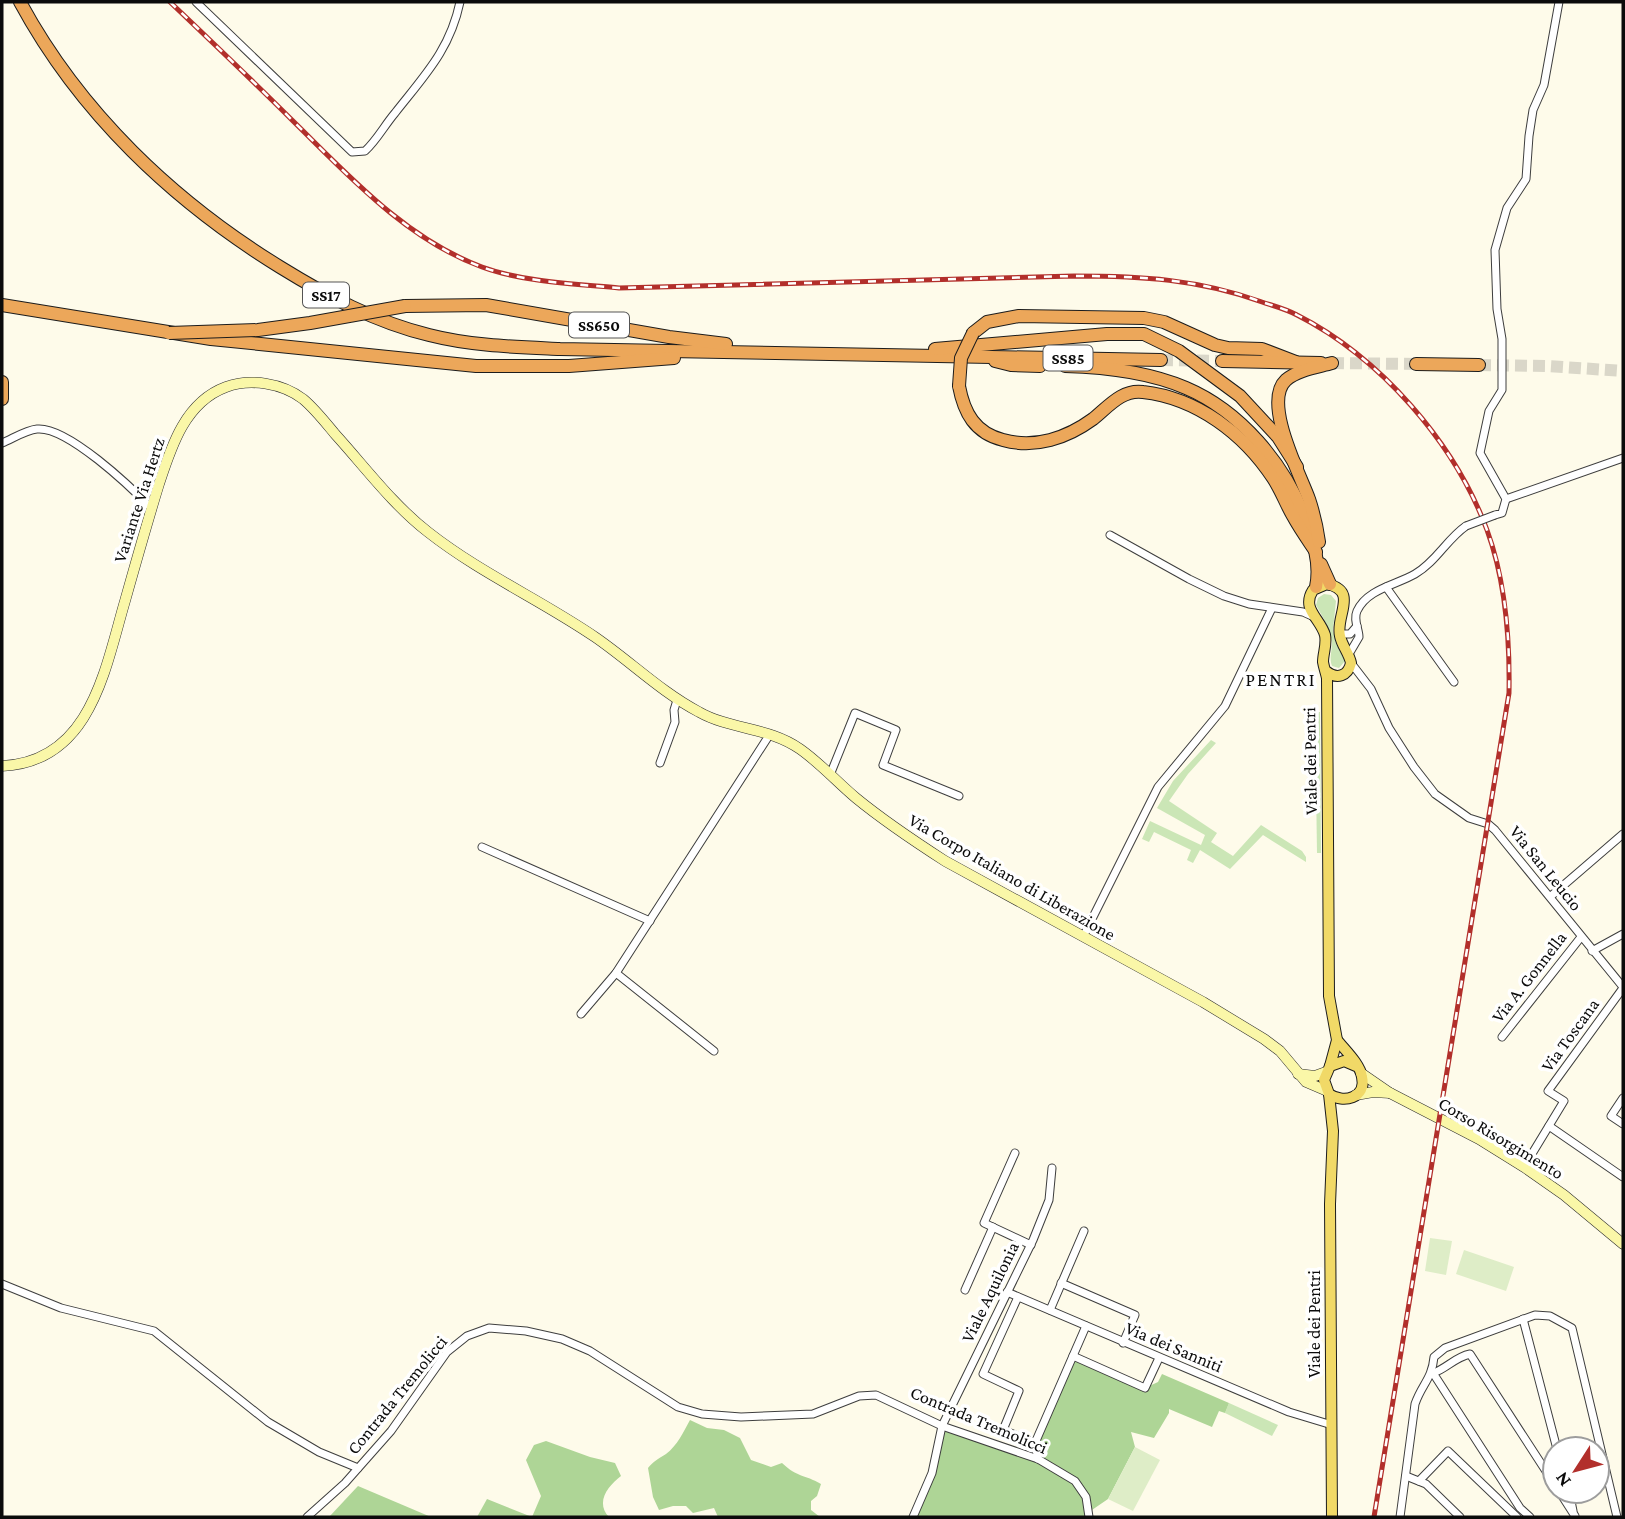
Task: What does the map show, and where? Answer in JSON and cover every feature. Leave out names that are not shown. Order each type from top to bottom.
[{"type":"highway","name":"SS17","points":[[20,2],[51,56],[125,146],[209,219],[264,257],[339,302],[429,335],[486,345],[939,355]]},
{"type":"highway","name":"SS650","points":[[2,305],[211,340],[476,366],[569,366],[748,352]]},
{"type":"highway","name":"SS650","points":[[169,333],[258,330],[405,306],[486,305],[713,343],[772,345],[792,353]]},
{"type":"highway","points":[[1296,362],[1262,349],[1215,345],[1164,322],[1144,318],[1019,316],[988,322],[973,333],[961,358],[959,386],[967,415],[979,430],[996,439],[1013,443],[1036,444],[1058,438],[1086,423],[1124,394],[1141,391],[1205,412],[1237,436],[1273,478],[1316,552]]},
{"type":"highway","points":[[907,354],[951,346],[1107,334],[1144,334],[1179,351],[1240,396],[1278,437],[1297,467]]},
{"type":"highway","name":"SS85","points":[[939,355],[1161,360]]},
{"type":"highway","points":[[975,356],[1011,365],[1121,370],[1185,387],[1210,401],[1252,435],[1280,470],[1300,506],[1316,552],[1313,592]]},
{"type":"highway","points":[[1222,361],[1332,363],[1296,374],[1286,380],[1281,387],[1278,410],[1316,523],[1322,564],[1330,584]]},
{"type":"highway","points":[[1416,364],[1479,366]]},
{"type":"highway","points":[[2,382],[2,399]]},
{"type":"main road","points":[[1313,592],[1330,584],[1343,594],[1345,604],[1340,618],[1339,634],[1350,658]]},
{"type":"main road","name":"Viale dei Pentri","points":[[1313,592],[1308,603],[1324,632],[1326,645],[1323,660],[1327,692],[1329,996],[1337,1040],[1360,1070]]},
{"type":"main road","name":"Viale dei Pentri","points":[[1327,692],[1342,675],[1350,658]]},
{"type":"main road","points":[[1326,671],[1342,675]]},
{"type":"main road","name":"Viale dei Pentri","points":[[1328,1069],[1337,1040]]},
{"type":"main road","points":[[1344,1061],[1360,1070],[1363,1084],[1354,1097],[1340,1100],[1328,1092],[1324,1083],[1328,1069],[1344,1061]]},
{"type":"main road","name":"Viale dei Pentri","points":[[1328,1092],[1333,1131],[1330,1204],[1332,1517]]},
{"type":"main road","name":"Viale dei Pentri","points":[[1333,1131],[1339,1114],[1354,1097]]},
{"type":"street","points":[[196,2],[352,152],[365,151],[375,142],[393,115],[432,68],[451,36],[460,2]]},
{"type":"street","points":[[1350,658],[1359,637],[1355,615],[1357,609],[1372,594],[1425,567],[1466,526],[1502,513],[1506,499],[1480,453],[1489,411],[1502,390],[1502,339],[1497,309],[1495,250],[1507,208],[1526,179],[1533,110],[1544,85],[1559,2]]},
{"type":"street","name":"Variante Via Hertz","points":[[2,766],[33,760],[58,745],[74,731],[98,695],[172,444],[193,412],[215,391],[231,385],[272,384],[302,398],[390,496],[428,532]]},
{"type":"street","points":[[2,443],[35,429],[46,429],[62,436],[93,456],[152,509]]},
{"type":"street","points":[[1506,499],[1623,458]]},
{"type":"street","name":"Via Corpo Italiano di Liberazione","points":[[428,532],[496,578],[593,636],[677,700],[722,722],[770,734],[799,748],[903,834],[1264,1039],[1280,1051],[1306,1082],[1328,1092]]},
{"type":"street","points":[[1110,535],[1209,589],[1249,604],[1293,610],[1314,617]]},
{"type":"street","points":[[1386,587],[1454,682]]},
{"type":"street","points":[[1293,610],[1302,606],[1313,592]]},
{"type":"street","points":[[1083,937],[1158,787],[1225,706],[1272,608]]},
{"type":"street","points":[[1339,634],[1350,634],[1357,626]]},
{"type":"street","name":"Via San Leucio","points":[[1350,658],[1389,728],[1435,794],[1469,818],[1488,824],[1495,830],[1623,988]]},
{"type":"street","points":[[1342,675],[1364,680]]},
{"type":"street","points":[[660,763],[675,722],[677,700]]},
{"type":"street","points":[[830,775],[855,713],[896,730],[883,765],[959,796]]},
{"type":"street","points":[[581,1014],[616,973],[770,734]]},
{"type":"street","points":[[1551,896],[1623,834]]},
{"type":"street","points":[[482,847],[650,921]]},
{"type":"street","points":[[1592,951],[1623,934]]},
{"type":"street","name":"Via A. Gonnella","points":[[1502,1037],[1581,937]]},
{"type":"street","points":[[616,973],[714,1051]]},
{"type":"street","name":"Via Toscana","points":[[1524,1167],[1564,1101],[1548,1091],[1623,988]]},
{"type":"street","points":[[1298,1074],[1315,1076],[1328,1069]]},
{"type":"street","name":"Corso Risorgimento","points":[[1360,1070],[1390,1093],[1479,1139],[1524,1167],[1564,1195],[1623,1244]]},
{"type":"street","points":[[1354,1097],[1373,1092],[1390,1093]]},
{"type":"street","points":[[1623,1098],[1611,1116],[1623,1124]]},
{"type":"street","points":[[1549,1126],[1623,1177]]},
{"type":"street","points":[[1015,1153],[984,1223],[1031,1245]]},
{"type":"street","name":"Viale Aquilonia","points":[[914,1517],[932,1473],[942,1426],[1031,1245],[1049,1200],[1052,1168]]},
{"type":"street","points":[[965,1290],[993,1227]]},
{"type":"street","points":[[1050,1310],[1084,1231]]},
{"type":"street","points":[[1061,1283],[1135,1315],[1123,1343]]},
{"type":"street","points":[[2,1284],[61,1308],[154,1331],[268,1422],[319,1452],[358,1468]]},
{"type":"street","name":"Via dei Sanniti","points":[[1007,1292],[1289,1412],[1332,1424]]},
{"type":"street","points":[[1018,1297],[983,1374],[1019,1391],[1003,1430],[1035,1443]]},
{"type":"street","points":[[1400,1517],[1415,1404],[1420,1390],[1433,1373],[1434,1357],[1445,1348],[1535,1315],[1550,1316],[1572,1328],[1617,1517]]},
{"type":"street","points":[[1523,1319],[1553,1435]]},
{"type":"street","points":[[1038,1460],[1035,1443],[1086,1326]]},
{"type":"street","name":"Contrada Tremolicci","points":[[307,1517],[358,1468],[391,1431],[447,1352],[467,1336],[489,1328],[526,1331],[562,1339],[601,1357],[678,1407],[702,1414],[741,1417],[813,1414],[849,1399],[876,1395],[942,1426],[1038,1460],[1074,1482],[1086,1497],[1089,1517]]},
{"type":"street","points":[[1433,1373],[1469,1354],[1541,1464]]},
{"type":"street","points":[[1073,1356],[1145,1388],[1159,1358]]},
{"type":"street","points":[[1433,1373],[1520,1508],[1530,1517]]},
{"type":"street","points":[[1419,1481],[1448,1451],[1517,1517]]},
{"type":"street","points":[[1406,1476],[1426,1484],[1460,1517]]},
{"type":"green space","points":[[1324,594],[1331,595],[1336,601],[1333,630],[1345,661],[1339,668],[1332,666],[1331,637],[1316,605],[1318,598]]},
{"type":"green space","points":[[1315,712],[1320,712],[1321,853],[1317,853]]},
{"type":"green space","points":[[1211,740],[1216,743],[1188,774],[1169,801],[1217,833],[1211,842],[1233,856],[1261,825],[1302,851],[1306,862],[1263,835],[1230,869],[1200,850],[1193,863],[1187,860],[1191,850],[1154,832],[1149,842],[1142,839],[1150,821],[1201,845],[1205,835],[1157,808],[1173,781]]},
{"type":"green space","points":[[1430,1238],[1452,1241],[1446,1275],[1425,1271]]},
{"type":"green space","points":[[1464,1250],[1514,1267],[1506,1291],[1456,1274]]},
{"type":"green space","points":[[1073,1356],[1145,1388],[1158,1382],[1162,1374],[1229,1403],[1225,1413],[1219,1411],[1212,1427],[1169,1409],[1154,1438],[1131,1432],[1135,1447],[1108,1499],[1089,1512],[1089,1517],[913,1517],[932,1473],[942,1426],[1037,1459],[1035,1443]]},
{"type":"green space","points":[[1229,1403],[1278,1425],[1272,1436],[1225,1413]]},
{"type":"green space","points":[[690,1420],[707,1428],[724,1430],[740,1438],[751,1460],[771,1467],[782,1463],[797,1474],[821,1484],[817,1496],[811,1501],[811,1510],[820,1517],[718,1517],[714,1508],[693,1513],[686,1506],[659,1510],[653,1497],[648,1468],[674,1447]]},
{"type":"green space","points":[[546,1441],[615,1463],[621,1476],[608,1489],[603,1500],[609,1517],[532,1517],[541,1496],[526,1460],[534,1445]]},
{"type":"green space","points":[[1135,1447],[1160,1460],[1133,1511],[1108,1499]]},
{"type":"green space","points":[[358,1486],[431,1517],[329,1517]]},
{"type":"green space","points":[[487,1499],[532,1517],[477,1517]]},
{"type":"tunnel","points":[[1161,360],[1222,361]]},
{"type":"tunnel","points":[[1332,363],[1416,364]]},
{"type":"tunnel","points":[[1479,365],[1623,371]]},
{"type":"railway","points":[[170,2],[380,204],[428,240],[482,267],[532,279],[619,288],[1074,276],[1146,278],[1215,288],[1284,309],[1328,333],[1385,379],[1435,435],[1473,498],[1487,530],[1499,570],[1506,610],[1509,693],[1374,1517]]},
{"type":"district","name":"PENTRI","points":[[1281,679]]}]
